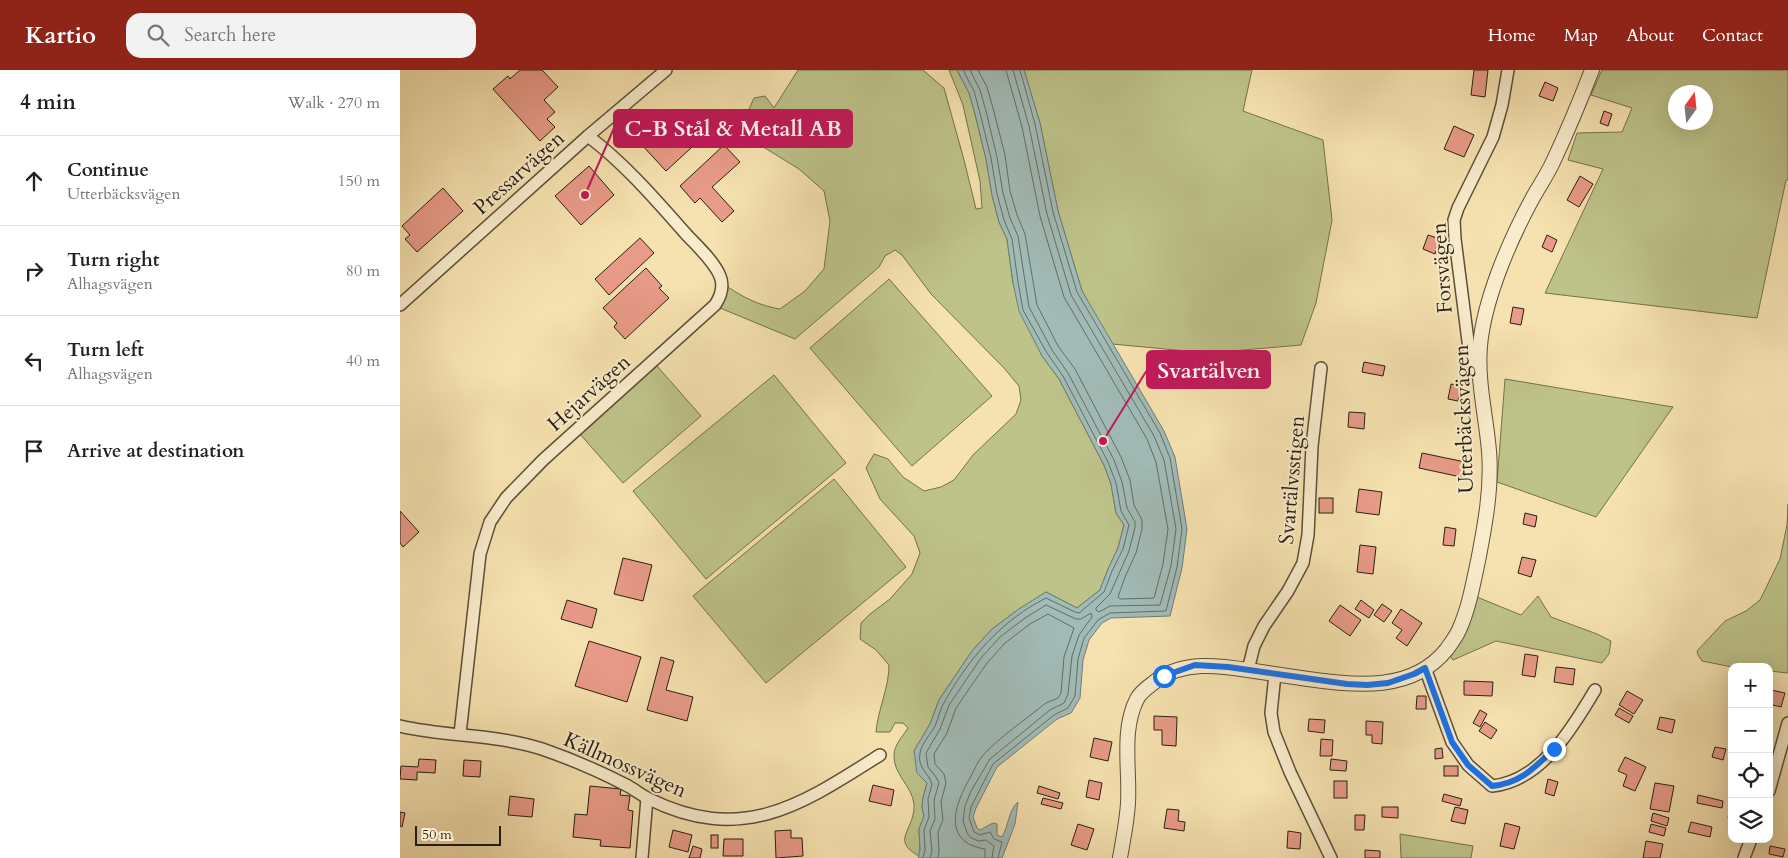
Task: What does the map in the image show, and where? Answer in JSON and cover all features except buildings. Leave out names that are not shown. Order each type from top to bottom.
[{"type":"street","name":"Pressarvägen","points":[[400,305],[588,136],[666,70]]},
{"type":"street","name":"Forsvägen","points":[[1480,380],[1472,365],[1469,348],[1454,239],[1454,220],[1493,137],[1502,105],[1508,70]]},
{"type":"street","name":"Utterbäcksvägen","points":[[1120,858],[1128,805],[1130,720],[1138,698],[1148,687],[1164,676],[1195,665],[1228,667],[1347,684],[1388,683],[1425,668],[1444,652],[1458,633],[1469,603],[1489,491],[1489,454],[1480,380],[1480,344],[1487,307],[1512,239],[1531,200],[1552,164],[1592,70]]},
{"type":"street","name":"Hejarvägen","points":[[460,734],[480,554],[490,522],[506,498],[543,460],[715,305],[720,297],[720,276],[708,258],[634,176],[588,136]]},
{"type":"street","name":"Svartälvsstigen","points":[[1248,670],[1254,646],[1264,626],[1288,591],[1303,562],[1308,535],[1312,446],[1321,368]]},
{"type":"street","points":[[1425,668],[1452,742],[1468,765],[1492,786],[1505,784],[1526,775],[1547,756],[1572,729],[1595,690]]},
{"type":"street","points":[[1275,674],[1272,713],[1274,732],[1290,772],[1331,858]]},
{"type":"street","points":[[1773,777],[1788,723]]},
{"type":"street","name":"Källmossvägen","points":[[400,726],[419,731],[505,740],[542,749],[586,766],[676,811],[717,820],[746,819],[780,810],[821,793],[880,755]]},
{"type":"street","points":[[642,858],[647,798]]},
{"type":"street","points":[[1744,858],[1750,843]]},
{"type":"green space","points":[[798,70],[923,70],[944,88],[976,209],[982,208],[980,181],[963,105],[949,70],[957,70],[969,93],[975,114],[986,159],[992,195],[999,222],[1007,239],[1013,283],[1042,356],[1059,379],[1104,465],[1111,484],[1116,513],[1124,525],[1118,548],[1100,590],[1077,608],[1046,592],[1019,609],[992,629],[972,651],[939,700],[930,724],[914,751],[927,783],[922,807],[924,816],[919,829],[919,856],[906,845],[906,833],[914,813],[914,804],[910,791],[894,762],[895,748],[908,728],[903,723],[895,723],[890,732],[876,732],[889,674],[889,665],[876,650],[860,639],[861,623],[890,599],[912,574],[920,553],[914,536],[880,499],[866,468],[874,454],[888,459],[903,477],[924,491],[941,487],[954,480],[973,455],[1016,414],[1021,400],[1019,386],[1004,368],[931,294],[902,255],[895,250],[885,256],[879,267],[795,339],[720,308],[728,287],[753,301],[780,309],[805,291],[824,269],[830,221],[824,191],[799,169],[752,140],[744,127],[745,118],[754,98],[765,96],[774,108]]},
{"type":"green space","points":[[1024,70],[1252,70],[1243,111],[1323,140],[1332,220],[1316,303],[1301,345],[1208,353],[1112,344],[1082,291],[1058,211],[1040,123]]},
{"type":"green space","points":[[1602,70],[1788,70],[1788,180],[1786,180],[1757,318],[1545,293],[1603,169],[1568,160],[1577,133],[1622,132],[1632,108],[1591,95]]},
{"type":"green space","points":[[889,279],[992,396],[912,466],[810,348]]},
{"type":"green space","points":[[657,366],[701,416],[623,483],[579,433]]},
{"type":"green space","points":[[774,375],[846,463],[706,579],[633,491]]},
{"type":"green space","points":[[1505,379],[1673,407],[1596,517],[1497,482]]},
{"type":"green space","points":[[834,479],[906,567],[766,683],[693,596]]},
{"type":"green space","points":[[1788,504],[1788,673],[1773,671],[1773,663],[1728,663],[1728,666],[1702,661],[1697,651],[1725,621],[1746,611],[1760,600],[1780,559],[1787,525]]},
{"type":"green space","points":[[1472,595],[1521,615],[1538,596],[1551,617],[1611,641],[1609,654],[1602,663],[1496,641],[1453,660],[1447,651]]},
{"type":"green space","points":[[1400,834],[1473,846],[1471,858],[1401,858]]},
{"type":"water","points":[[957,70],[1024,70],[1040,123],[1058,211],[1082,291],[1164,431],[1175,457],[1187,529],[1182,568],[1170,616],[1111,618],[1102,623],[1089,640],[1083,660],[1080,698],[1071,713],[1057,719],[997,767],[973,817],[977,828],[980,830],[993,823],[997,824],[997,835],[1002,837],[1010,814],[1018,802],[1015,824],[1002,858],[918,858],[920,850],[919,829],[924,816],[922,807],[927,783],[917,773],[914,751],[930,724],[939,700],[972,651],[992,629],[1046,592],[1077,608],[1100,590],[1118,548],[1124,525],[1116,513],[1111,484],[1104,465],[1059,379],[1042,356],[1019,311],[1007,239],[999,222],[992,195],[986,159],[975,114],[969,93]]},
{"type":"place","name":"C-B Stål & Metall AB","points":[[585,195]]},
{"type":"place","name":"Svartälven","points":[[1103,441]]},
{"type":"route","points":[[1164,676],[1195,665],[1228,667],[1347,684],[1367,685],[1388,683],[1425,668],[1452,742],[1468,765],[1492,786],[1505,784],[1526,775],[1554,749]]}]
